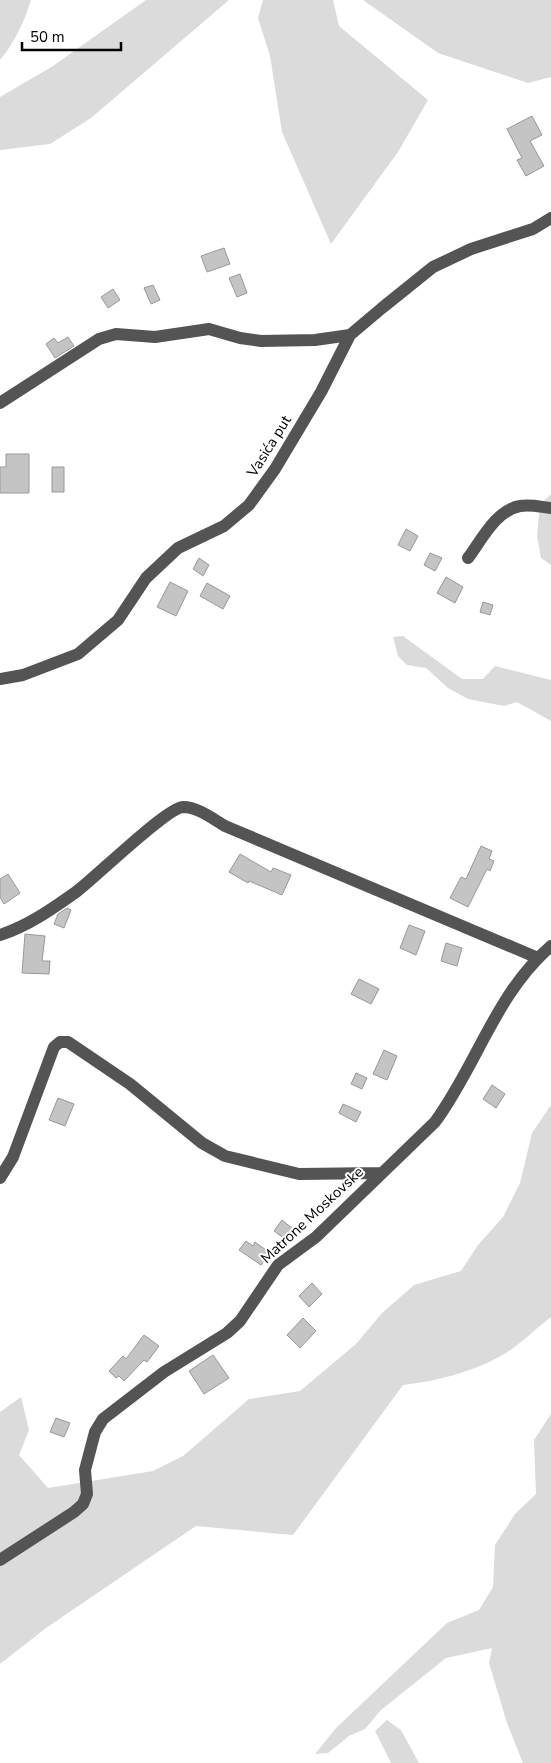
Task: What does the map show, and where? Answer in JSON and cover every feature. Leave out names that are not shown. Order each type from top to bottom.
[{"type":"street","name":"Vasića put","points":[[0,679],[24,675],[78,654],[118,620],[146,578],[178,548],[224,526],[249,505],[276,469],[321,392],[350,335],[433,267],[471,249],[533,229],[551,218]]},
{"type":"street","points":[[0,403],[99,339],[116,334],[155,336],[209,329],[240,338],[261,341],[315,340],[350,335]]},
{"type":"street","points":[[468,558],[499,517],[510,510],[518,506],[551,508]]},
{"type":"street","points":[[0,935],[21,928],[75,892],[154,825],[176,809],[183,807],[196,810],[225,826],[538,958]]},
{"type":"street","name":"Matrone Moskovske","points":[[0,1560],[74,1512],[83,1504],[87,1494],[85,1470],[95,1432],[103,1419],[164,1372],[227,1334],[240,1321],[278,1265],[316,1237],[435,1122],[447,1105],[505,1000],[538,958],[551,946]]},
{"type":"street","points":[[0,1178],[13,1157],[54,1047],[60,1042],[68,1042],[130,1084],[202,1143],[225,1156],[299,1174],[381,1173]]},
{"type":"shaded area","points":[[0,0],[31,0],[18,32],[0,60]]},
{"type":"shaded area","points":[[146,0],[229,0],[91,118],[50,144],[0,150],[0,97],[53,66]]},
{"type":"shaded area","points":[[263,0],[333,0],[339,26],[428,100],[398,152],[331,244],[282,132],[270,56],[258,18]]},
{"type":"shaded area","points":[[363,0],[551,0],[551,77],[528,83],[438,53]]},
{"type":"shaded area","points":[[551,494],[551,565],[541,558],[537,536],[540,505]]},
{"type":"shaded area","points":[[403,636],[462,679],[483,679],[495,666],[551,680],[551,721],[517,702],[504,706],[468,699],[448,688],[426,668],[407,665],[398,656],[393,637]]},
{"type":"shaded area","points":[[551,1105],[551,1317],[513,1348],[488,1363],[453,1376],[403,1385],[293,1535],[196,1526],[46,1628],[0,1664],[0,1412],[21,1397],[29,1430],[19,1455],[48,1488],[153,1471],[183,1456],[249,1399],[300,1391],[356,1344],[382,1313],[414,1285],[461,1271],[478,1245],[503,1217],[520,1183],[532,1133]]},
{"type":"shaded area","points":[[551,1414],[551,1763],[523,1763],[507,1723],[489,1663],[492,1648],[446,1658],[381,1710],[365,1729],[349,1736],[328,1753],[315,1754],[336,1728],[447,1623],[479,1610],[493,1587],[495,1545],[515,1514],[536,1494],[534,1440]]},
{"type":"shaded area","points":[[387,1720],[401,1730],[419,1763],[391,1763],[375,1731]]},
{"type":"building","points":[[532,116],[542,135],[530,141],[544,166],[526,176],[517,160],[522,158],[507,129]]},
{"type":"building","points":[[224,248],[230,264],[207,272],[201,256]]},
{"type":"building","points":[[240,274],[247,293],[237,297],[229,278]]},
{"type":"building","points":[[153,285],[160,300],[151,304],[144,288]]},
{"type":"building","points":[[113,289],[120,300],[108,308],[101,297]]},
{"type":"building","points":[[68,337],[74,346],[55,358],[46,344],[54,338],[58,343]]},
{"type":"building","points":[[6,454],[29,454],[29,493],[0,493],[0,467],[6,467]]},
{"type":"building","points":[[52,467],[64,467],[64,492],[52,492]]},
{"type":"building","points":[[406,529],[418,536],[410,551],[398,545]]},
{"type":"building","points":[[430,553],[442,558],[435,571],[424,565]]},
{"type":"building","points":[[199,558],[209,565],[203,576],[193,569]]},
{"type":"building","points":[[446,577],[463,587],[455,603],[437,593]]},
{"type":"building","points":[[170,582],[188,591],[176,616],[157,607]]},
{"type":"building","points":[[207,583],[230,596],[223,609],[200,596]]},
{"type":"building","points":[[483,602],[493,605],[490,615],[480,612]]},
{"type":"building","points":[[481,846],[492,851],[489,859],[494,861],[490,871],[487,869],[468,907],[450,898],[461,877],[466,879]]},
{"type":"building","points":[[240,854],[271,872],[273,868],[291,875],[282,895],[249,881],[248,883],[229,872]]},
{"type":"building","points":[[8,874],[20,893],[4,904],[0,897],[0,879]]},
{"type":"building","points":[[67,908],[71,910],[64,928],[54,924],[58,914]]},
{"type":"building","points":[[409,925],[425,931],[416,955],[400,948]]},
{"type":"building","points":[[25,934],[45,936],[42,961],[50,961],[49,974],[22,973]]},
{"type":"building","points":[[446,943],[462,948],[457,966],[441,961]]},
{"type":"building","points":[[359,979],[379,989],[371,1004],[351,994]]},
{"type":"building","points":[[384,1050],[397,1056],[387,1080],[373,1074]]},
{"type":"building","points":[[356,1073],[367,1078],[362,1089],[351,1084]]},
{"type":"building","points":[[492,1085],[505,1094],[496,1108],[483,1099]]},
{"type":"building","points":[[58,1098],[74,1104],[65,1126],[49,1120]]},
{"type":"building","points":[[343,1104],[361,1112],[356,1122],[339,1113]]},
{"type":"building","points":[[282,1220],[293,1229],[285,1239],[274,1231]]},
{"type":"building","points":[[246,1241],[253,1246],[255,1242],[270,1253],[261,1265],[239,1250]]},
{"type":"building","points":[[312,1283],[322,1294],[309,1307],[299,1296]]},
{"type":"building","points":[[303,1318],[316,1331],[300,1348],[287,1335]]},
{"type":"building","points":[[144,1335],[159,1346],[147,1362],[144,1360],[124,1381],[119,1376],[116,1378],[109,1371],[123,1356],[126,1359]]},
{"type":"building","points":[[213,1355],[229,1378],[204,1394],[189,1371]]},
{"type":"building","points":[[56,1418],[70,1423],[64,1437],[50,1432]]}]
